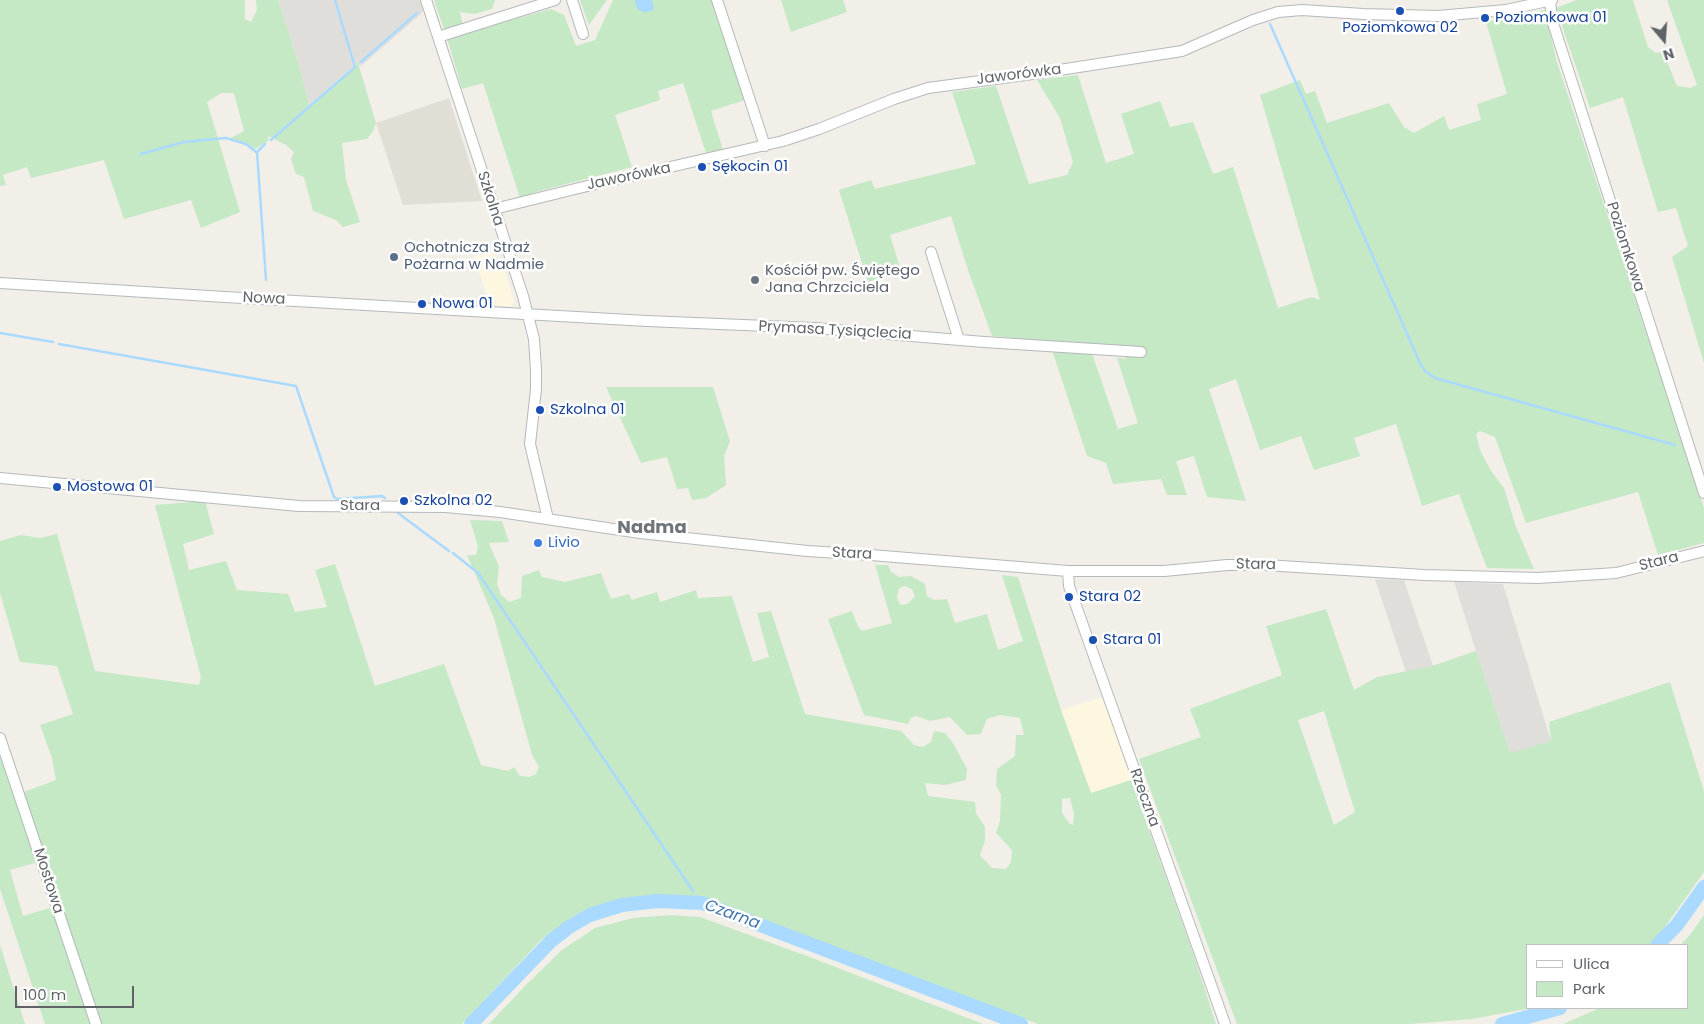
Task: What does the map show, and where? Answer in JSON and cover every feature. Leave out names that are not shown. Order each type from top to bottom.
[{"type":"street","name":"Szkolna","points":[[426,0],[528,314],[534,339],[536,370],[530,444],[548,518]]},
{"type":"street","points":[[438,37],[555,0]]},
{"type":"street","points":[[572,0],[583,34]]},
{"type":"street","points":[[716,0],[765,146]]},
{"type":"street","name":"Jaworówka","points":[[494,209],[765,146],[819,129],[894,99],[928,88],[1177,53],[1197,46],[1253,20],[1278,12],[1302,10],[1377,15],[1438,16],[1506,10],[1551,0]]},
{"type":"street","name":"Poziomkowa","points":[[1551,0],[1552,20],[1704,493]]},
{"type":"street","points":[[931,252],[959,340]]},
{"type":"street","name":"Nowa","points":[[0,283],[528,314]]},
{"type":"street","name":"Prymasa Tysiąclecia","points":[[528,314],[815,328],[1142,352]]},
{"type":"street","name":"Stara","points":[[0,478],[298,506],[446,507],[548,518],[640,533],[806,551],[872,554],[1068,571],[1164,571],[1227,565],[1265,565],[1458,577],[1538,578],[1616,572],[1704,551]]},
{"type":"street","name":"Rzeczna","points":[[1068,571],[1069,586],[1225,1024]]},
{"type":"street","name":"Mostowa","points":[[0,738],[95,1024]]},
{"type":"shaded area","points":[[278,0],[420,0],[423,10],[421,14],[361,66],[357,63],[309,105],[297,58]]},
{"type":"shaded area","points":[[449,98],[482,201],[403,205],[376,123]]},
{"type":"shaded area","points":[[493,250],[497,263],[502,261],[514,301],[512,306],[490,306],[474,256]]},
{"type":"shaded area","points":[[1375,579],[1404,580],[1433,666],[1476,651],[1454,582],[1503,584],[1551,741],[1465,850]]},
{"type":"shaded area","points":[[1103,697],[1131,780],[1091,793],[1061,710]]},
{"type":"green space","points":[[0,0],[245,0],[245,19],[251,22],[257,10],[256,0],[278,0],[297,58],[309,105],[358,63],[376,123],[367,139],[342,143],[346,180],[360,222],[343,227],[336,220],[313,211],[304,177],[296,174],[291,159],[294,152],[286,145],[268,136],[269,140],[255,149],[229,139],[244,131],[234,93],[221,93],[207,102],[240,212],[201,228],[191,200],[124,219],[104,160],[31,178],[27,167],[3,175],[6,185],[0,186]]},
{"type":"green space","points":[[434,0],[495,0],[492,9],[474,14],[460,12],[463,26],[445,32]]},
{"type":"green space","points":[[580,0],[607,0],[589,25]]},
{"type":"green space","points":[[613,0],[634,0],[639,10],[654,8],[652,0],[712,0],[745,100],[711,111],[723,150],[706,153],[683,83],[658,91],[660,100],[615,115],[632,167],[539,191],[520,198],[483,83],[462,89],[447,38],[551,9],[564,15],[576,46],[595,40]]},
{"type":"green space","points":[[781,0],[843,0],[847,12],[791,32]]},
{"type":"green space","points":[[1577,0],[1633,0],[1648,47],[1656,53],[1663,52],[1677,86],[1690,88],[1697,85],[1667,0],[1704,0],[1704,363],[1672,257],[1688,246],[1676,208],[1658,212],[1623,97],[1590,108],[1556,8]]},
{"type":"green space","points":[[1545,10],[1556,59],[1704,508],[1704,543],[1658,555],[1638,492],[1526,523],[1495,437],[1480,431],[1476,434],[1480,450],[1491,471],[1504,488],[1516,527],[1534,569],[1487,568],[1459,494],[1422,506],[1396,424],[1354,438],[1360,456],[1314,470],[1301,436],[1260,450],[1236,379],[1209,389],[1246,501],[1207,497],[1194,456],[1176,461],[1187,495],[1167,495],[1161,479],[1113,484],[1106,463],[1087,456],[1049,341],[992,336],[951,216],[890,235],[901,271],[868,282],[839,190],[871,180],[875,189],[976,164],[952,92],[996,86],[1029,184],[1067,175],[1073,162],[1060,118],[1037,80],[1078,75],[1106,163],[1134,154],[1121,114],[1160,101],[1170,127],[1193,122],[1213,174],[1233,167],[1278,308],[1312,297],[1320,300],[1260,95],[1300,80],[1306,94],[1315,91],[1327,123],[1389,103],[1404,127],[1414,133],[1444,116],[1449,130],[1481,120],[1477,104],[1507,94],[1486,22]],"holes":[[[1089,345],[1121,346],[1126,359],[1117,358],[1138,423],[1118,429]]]},
{"type":"green space","points":[[606,387],[713,387],[730,441],[724,456],[726,485],[706,498],[692,500],[688,488],[677,489],[667,457],[641,463]]},
{"type":"green space","points":[[205,501],[214,534],[183,544],[189,570],[226,561],[237,590],[288,594],[295,612],[327,607],[315,570],[335,564],[375,686],[444,664],[481,765],[508,771],[514,767],[520,776],[529,777],[536,774],[539,767],[532,755],[494,618],[467,555],[476,555],[478,546],[470,520],[502,521],[509,542],[489,543],[499,567],[497,584],[501,595],[509,602],[521,598],[522,576],[539,570],[542,577],[565,582],[601,573],[611,599],[629,594],[632,600],[657,592],[660,602],[696,590],[698,598],[732,596],[753,662],[769,657],[757,613],[771,611],[805,714],[901,731],[914,745],[923,747],[931,742],[934,731],[945,733],[953,743],[967,769],[966,780],[945,785],[925,783],[928,796],[975,802],[976,813],[985,827],[985,841],[980,855],[992,868],[1006,869],[1011,862],[1012,850],[996,833],[1000,821],[1001,794],[996,785],[997,769],[1015,756],[1016,735],[1024,735],[1020,718],[1000,715],[987,719],[981,734],[967,735],[950,717],[930,721],[916,716],[911,718],[908,724],[864,715],[828,619],[852,611],[862,631],[892,623],[875,565],[888,565],[891,572],[899,577],[911,576],[925,584],[927,596],[934,600],[947,599],[955,623],[987,614],[998,650],[1023,641],[1002,575],[1018,577],[1061,710],[1091,793],[1131,780],[1193,953],[1216,1024],[1038,1024],[763,920],[692,896],[640,898],[602,905],[569,919],[541,940],[462,1024],[101,1024],[24,792],[56,780],[52,758],[40,725],[73,714],[57,666],[20,662],[0,593],[0,541],[21,535],[40,538],[57,534],[95,671],[199,685],[201,677],[155,505]],"holes":[[[904,586],[912,589],[915,597],[907,604],[900,605],[897,597],[899,588]],[[1070,798],[1074,814],[1073,825],[1069,823],[1062,813],[1062,799]]]},
{"type":"green space","points":[[1326,609],[1354,690],[1377,677],[1432,666],[1476,651],[1510,753],[1551,741],[1549,722],[1670,682],[1704,791],[1704,872],[1662,931],[1649,944],[1526,944],[1526,1009],[1472,1019],[1409,1024],[1237,1024],[1139,759],[1201,737],[1190,709],[1282,675],[1266,626]],"holes":[[[1324,711],[1355,812],[1334,825],[1298,720]]]},
{"type":"green space","points":[[0,750],[38,862],[10,870],[23,916],[53,907],[92,1024],[45,1024],[0,889]]},
{"type":"green space","points":[[671,915],[700,917],[983,1024],[489,1024],[562,950],[595,928],[633,918]]},
{"type":"green space","points":[[1704,915],[1704,1024],[1563,1024],[1598,1009],[1689,1009],[1689,944],[1681,944]]},
{"type":"green space","points":[[0,945],[25,1024],[0,1024]]},
{"type":"water","points":[[634,0],[652,0],[654,8],[652,11],[644,12],[638,10]]},
{"type":"waterway","points":[[271,140],[355,67],[335,0]]},
{"type":"waterway","points":[[361,62],[417,13]]},
{"type":"waterway","points":[[1270,24],[1425,371],[1435,378],[1675,445]]},
{"type":"waterway","points":[[141,154],[184,142],[226,138],[246,144],[256,152]]},
{"type":"waterway","points":[[265,144],[257,152],[266,280]]},
{"type":"waterway","points":[[0,333],[53,342]]},
{"type":"waterway","points":[[59,344],[296,386],[334,497],[337,499],[382,496],[385,498]]},
{"type":"waterway","points":[[398,513],[449,551]]},
{"type":"waterway","points":[[453,553],[478,573],[693,891]]},
{"type":"waterway","name":"Czarna","points":[[1658,944],[1677,925],[1704,887]]},
{"type":"waterway","name":"Czarna","points":[[697,896],[702,903]]},
{"type":"waterway","name":"Czarna","points":[[471,1024],[551,941],[569,927],[590,915],[622,905],[658,901],[702,903],[1021,1024]]},
{"type":"waterway","name":"Czarna","points":[[1502,1024],[1556,1009]]},
{"type":"place","name":"Poziomkowa 02","points":[[1400,11]]},
{"type":"place","name":"Poziomkowa 01","points":[[1485,18]]},
{"type":"place","name":"Sękocin 01","points":[[702,167]]},
{"type":"place","name":"Ochotnicza Straż Pożarna w Nadmie","points":[[394,257]]},
{"type":"place","name":"Kościół pw. Świętego Jana Chrzciciela","points":[[755,280]]},
{"type":"place","name":"Nowa 01","points":[[422,304]]},
{"type":"place","name":"Szkolna 01","points":[[540,410]]},
{"type":"place","name":"Mostowa 01","points":[[57,487]]},
{"type":"place","name":"Szkolna 02","points":[[404,501]]},
{"type":"place","name":"Livio","points":[[538,543]]},
{"type":"place","name":"Stara 02","points":[[1069,597]]},
{"type":"place","name":"Stara 01","points":[[1093,640]]},
{"type":"district","name":"Nadma","points":[[652,528]]}]
